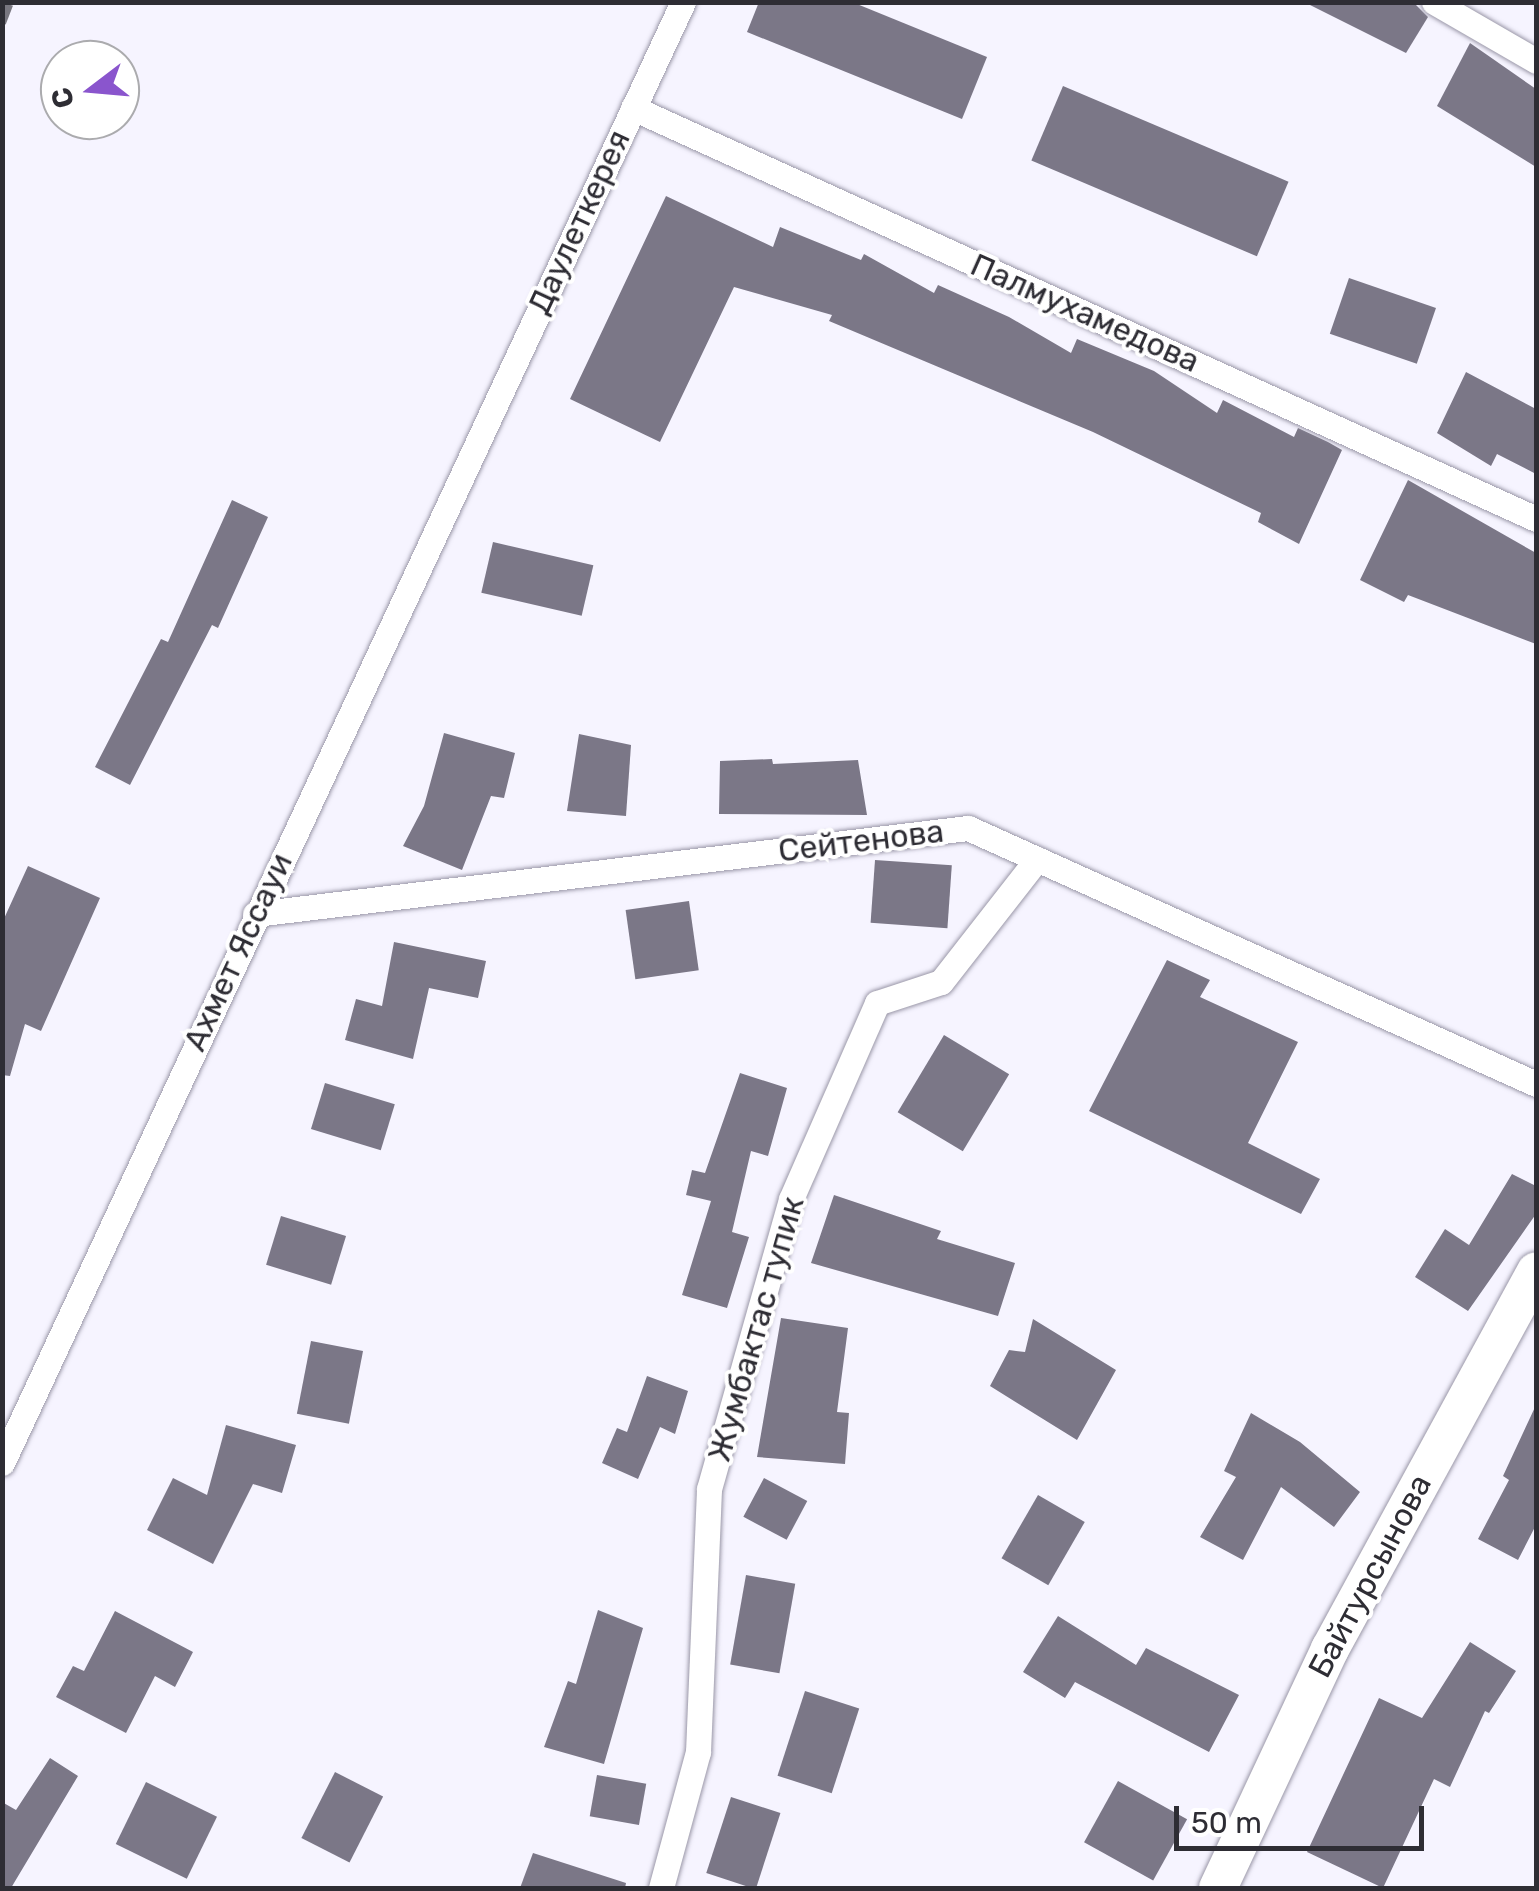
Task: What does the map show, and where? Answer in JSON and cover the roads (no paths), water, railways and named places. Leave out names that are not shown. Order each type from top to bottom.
[{"type":"main road","name":"Байтурсынова","points":[[1218,1888],[1330,1649],[1536,1271]]},
{"type":"street","name":"Даулеткерея","points":[[474,442],[683,2]]},
{"type":"street","points":[[1434,2],[1536,61]]},
{"type":"street","name":"Палмухамедова","points":[[633,108],[1536,518]]},
{"type":"street","name":"Ахмет Яссауи","points":[[2,1463],[474,442]]},
{"type":"street","name":"Сейтенова","points":[[255,914],[968,828],[1536,1084]]},
{"type":"street","name":"Жумбактас тупик","points":[[662,1888],[698,1752],[709,1489],[791,1199],[877,1004],[941,982],[1036,859]]},
{"type":"railway","points":[[2,23],[10,2]]}]
